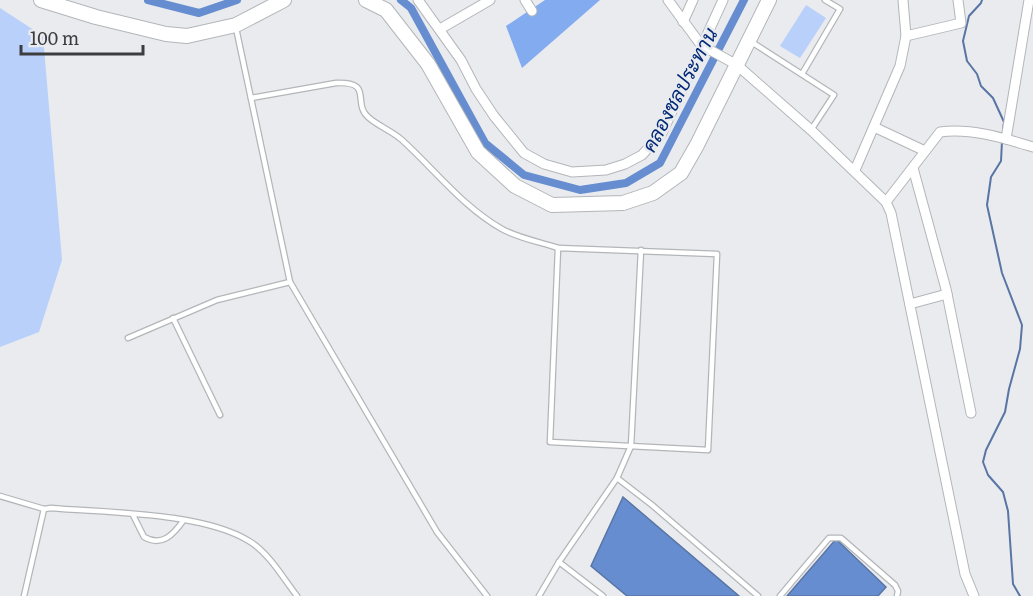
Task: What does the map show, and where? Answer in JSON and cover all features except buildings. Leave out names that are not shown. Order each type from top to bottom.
[{"type":"street","points":[[41,0],[96,17],[166,34],[188,36],[236,25],[284,0]]},
{"type":"street","points":[[366,0],[386,10],[428,64],[477,152],[515,186],[552,205],[623,203],[653,193],[681,173],[769,0]]},
{"type":"street","points":[[418,0],[461,60],[476,89],[524,153],[544,164],[572,172],[606,170],[625,164],[642,155],[662,133],[723,0]]},
{"type":"street","points":[[440,29],[490,0]]},
{"type":"street","points":[[525,0],[532,11]]},
{"type":"street","points":[[668,0],[701,45],[737,65],[812,130],[886,202],[891,213],[965,574],[974,596]]},
{"type":"street","points":[[683,22],[693,0]]},
{"type":"street","points":[[855,170],[900,66],[906,36],[903,0]]},
{"type":"street","points":[[906,36],[961,23],[958,0]]},
{"type":"street","points":[[1002,138],[1029,0]]},
{"type":"street","points":[[874,127],[925,151]]},
{"type":"street","points":[[886,202],[940,132],[959,130],[1002,138],[1033,147]]},
{"type":"street","points":[[913,168],[946,294],[971,413]]},
{"type":"street","points":[[910,304],[946,294]]},
{"type":"lane","points":[[802,74],[840,9],[825,0]]},
{"type":"lane","points":[[236,25],[290,282],[436,532],[487,596]]},
{"type":"lane","points":[[749,40],[834,95],[812,130]]},
{"type":"lane","points":[[251,98],[348,82],[355,85],[361,94],[363,109],[367,117],[401,139],[479,213],[503,230],[558,248],[717,254],[708,450],[550,442],[558,248]]},
{"type":"lane","points":[[539,596],[559,562],[617,478],[631,446],[641,250]]},
{"type":"lane","points":[[128,338],[218,300],[290,282]]},
{"type":"lane","points":[[173,318],[220,415]]},
{"type":"lane","points":[[617,478],[758,596]]},
{"type":"lane","points":[[0,496],[44,510],[51,508],[133,515],[183,520],[219,527],[249,541],[263,552],[297,596]]},
{"type":"lane","points":[[24,596],[44,510]]},
{"type":"lane","points":[[133,515],[144,537],[156,541],[173,534],[183,520]]},
{"type":"lane","points":[[780,596],[829,538],[835,537],[841,538],[896,585],[897,596]]},
{"type":"lane","points":[[559,562],[603,596]]},
{"type":"shaded area","points":[[545,0],[600,0],[522,68],[506,26]]},
{"type":"shaded area","points":[[806,5],[826,18],[800,58],[780,46]]},
{"type":"shaded area","points":[[0,8],[43,36],[62,260],[39,332],[0,347]]},
{"type":"shaded area","points":[[623,497],[739,596],[627,596],[591,566]]},
{"type":"shaded area","points":[[836,539],[886,587],[878,596],[787,596]]},
{"type":"waterway","name":"คลองชลประทาน","points":[[148,0],[199,13],[237,0]]},
{"type":"waterway","name":"คลองชลประทาน","points":[[401,0],[411,8],[485,143],[524,175],[580,190],[626,183],[660,163],[744,0]]},
{"type":"waterway","points":[[982,0],[969,16],[963,41],[967,61],[977,74],[981,86],[993,98],[1004,122],[1003,130]]},
{"type":"waterway","points":[[1002,141],[1001,161],[991,177],[987,205],[1002,273],[1022,325],[1020,349],[1005,412],[986,450],[983,462],[988,475],[1003,492],[1008,511],[1013,584],[1020,596]]}]
